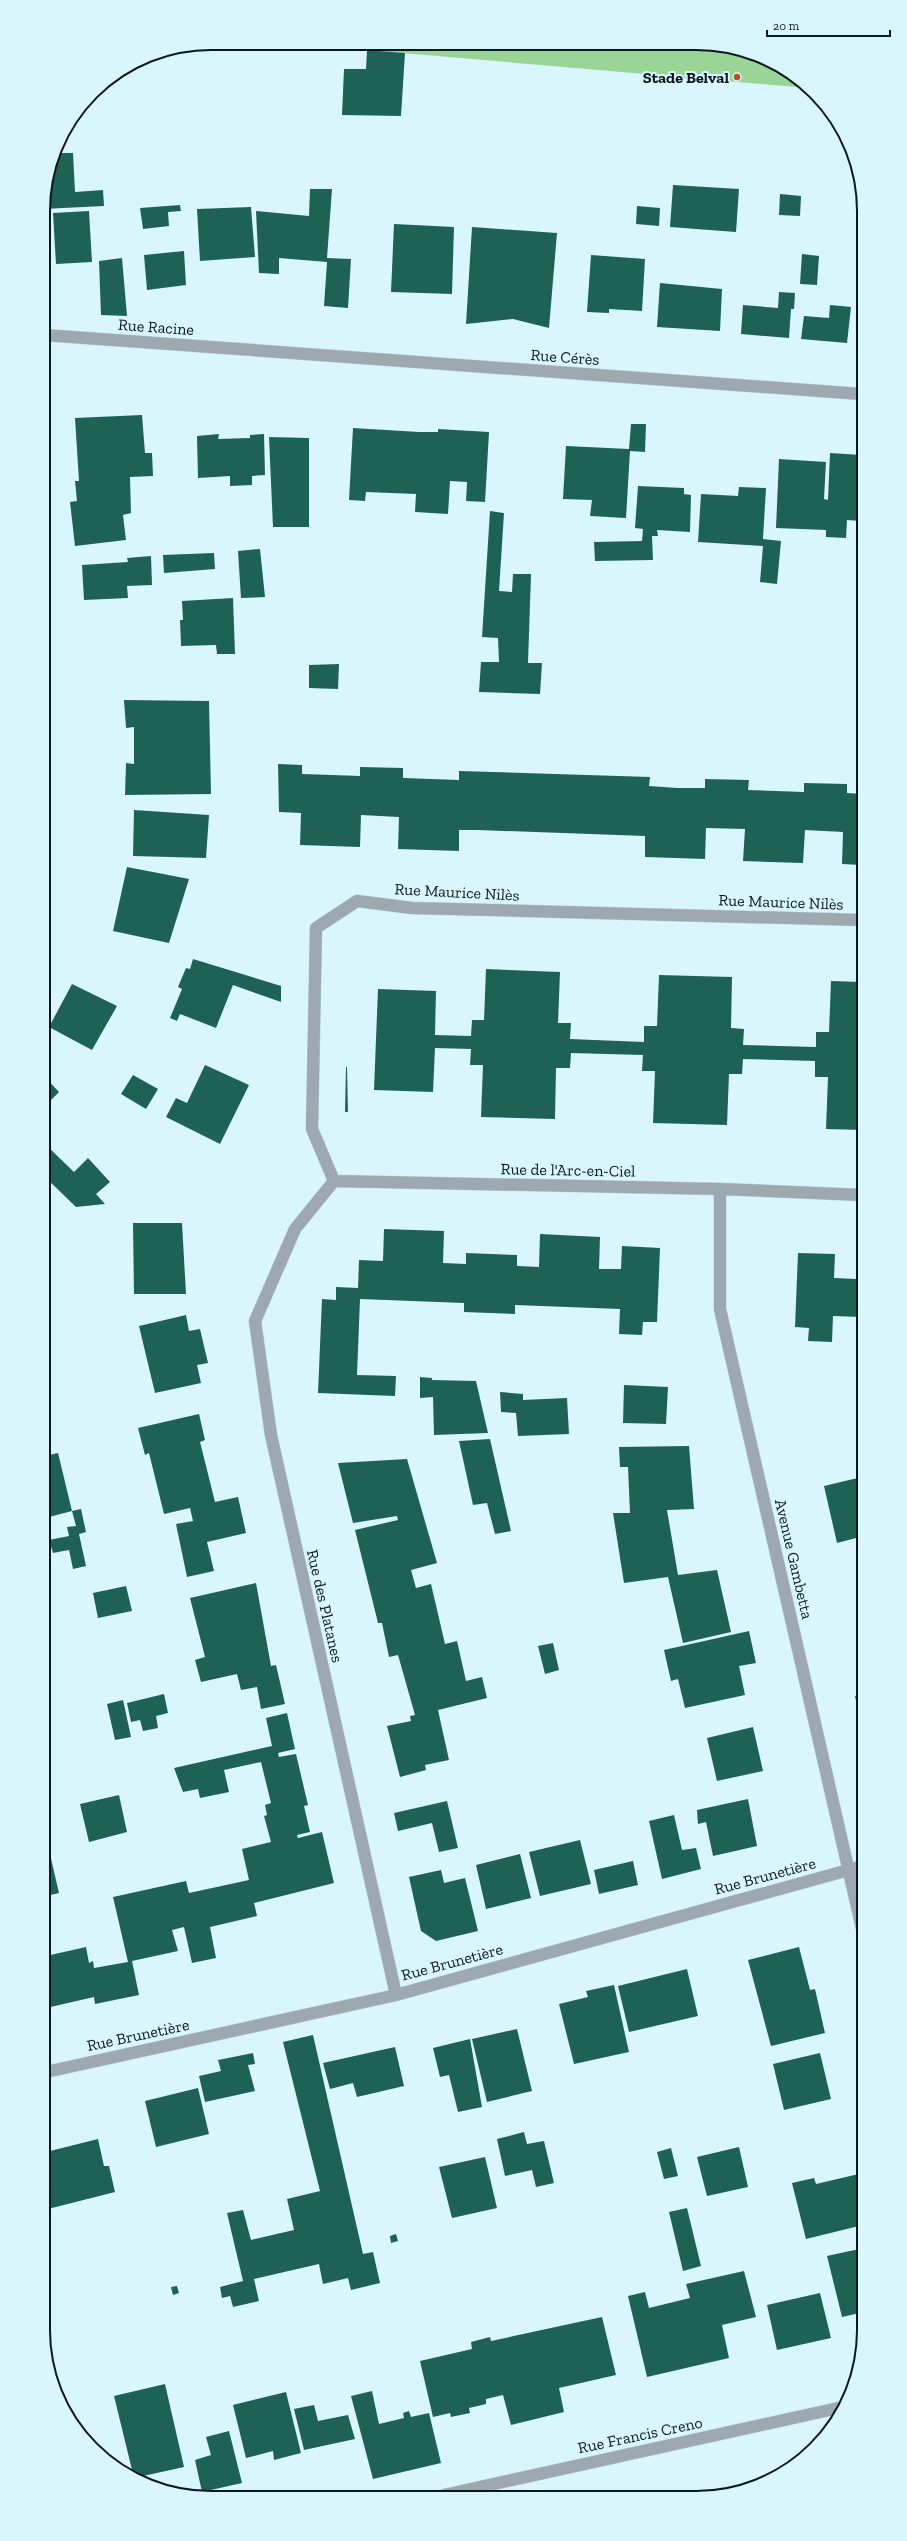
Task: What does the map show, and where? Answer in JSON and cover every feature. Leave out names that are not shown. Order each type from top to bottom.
[{"type":"street","name":"Rue Racine","points":[[50,335],[267,351]]},
{"type":"street","name":"Rue Cérès","points":[[267,351],[857,394]]},
{"type":"street","name":"Rue Maurice Nilès","points":[[334,1181],[312,1129],[316,928],[357,901],[412,908],[857,920]]},
{"type":"street","name":"Rue de l'Arc-en-Ciel","points":[[334,1181],[720,1189],[857,1195]]},
{"type":"street","name":"Rue des Platanes","points":[[334,1181],[295,1229],[254,1321],[271,1435],[396,1995]]},
{"type":"street","name":"Avenue Gambetta","points":[[720,1189],[720,1309],[857,1907]]},
{"type":"street","name":"Rue Brunetière","points":[[50,2071],[396,1995],[857,1867]]},
{"type":"street","name":"Rue Francis Creno","points":[[462,2491],[836,2409]]},
{"type":"green space","name":"Stade Belval","points":[[367,50],[706,50],[737,55],[757,62],[785,77],[799,87]]},
{"type":"building","points":[[367,50],[405,53],[401,116],[342,115],[344,69],[366,69]]},
{"type":"building","points":[[61,153],[73,153],[75,192],[103,190],[104,206],[50,209],[51,190],[55,170]]},
{"type":"building","points":[[673,185],[739,189],[736,232],[670,227]]},
{"type":"building","points":[[310,189],[332,189],[327,258],[351,259],[348,308],[324,306],[327,262],[279,258],[279,274],[259,273],[256,211],[309,216]]},
{"type":"building","points":[[780,194],[801,196],[800,216],[779,215]]},
{"type":"building","points":[[180,205],[181,211],[168,212],[169,226],[143,229],[140,208]]},
{"type":"building","points":[[637,206],[660,208],[659,226],[636,224]]},
{"type":"building","points":[[251,207],[255,257],[200,261],[197,209]]},
{"type":"building","points":[[89,211],[92,262],[56,264],[53,213]]},
{"type":"building","points":[[394,224],[454,227],[452,294],[391,292]]},
{"type":"building","points":[[472,227],[557,233],[549,328],[513,319],[466,324]]},
{"type":"building","points":[[184,251],[186,285],[147,290],[144,255]]},
{"type":"building","points":[[802,254],[819,256],[817,285],[800,284]]},
{"type":"building","points":[[591,255],[645,259],[642,311],[609,309],[609,313],[587,312]]},
{"type":"building","points":[[122,258],[127,316],[101,315],[99,261]]},
{"type":"building","points":[[660,283],[722,289],[720,331],[657,327]]},
{"type":"building","points":[[779,292],[795,293],[794,309],[791,309],[789,338],[741,334],[743,305],[778,308]]},
{"type":"building","points":[[830,305],[851,307],[847,343],[801,339],[804,316],[829,318]]},
{"type":"building","points":[[142,415],[145,453],[152,453],[153,476],[130,477],[131,513],[123,515],[126,540],[75,546],[70,502],[77,501],[75,481],[79,481],[75,418]]},
{"type":"building","points":[[631,424],[646,424],[645,452],[630,451],[626,518],[590,516],[592,500],[563,499],[566,446],[629,449]]},
{"type":"building","points":[[353,428],[419,432],[438,432],[438,429],[489,432],[485,502],[466,501],[467,482],[450,481],[448,514],[415,512],[416,494],[366,492],[365,501],[349,500]]},
{"type":"building","points":[[219,434],[218,439],[250,438],[250,435],[264,434],[265,475],[252,476],[252,485],[230,486],[230,476],[198,478],[197,436]]},
{"type":"building","points":[[269,437],[309,438],[309,527],[273,527]]},
{"type":"building","points":[[830,453],[857,455],[857,521],[847,520],[846,538],[826,537],[826,530],[776,528],[779,459],[826,462],[824,499],[828,500]]},
{"type":"building","points":[[638,486],[684,488],[684,494],[691,495],[690,532],[657,530],[658,536],[652,536],[653,560],[595,561],[594,542],[642,541],[643,529],[635,528]]},
{"type":"building","points":[[739,487],[766,488],[763,539],[781,541],[777,584],[760,582],[763,546],[698,542],[701,494],[738,496]]},
{"type":"building","points":[[490,511],[504,513],[499,591],[512,592],[513,574],[531,574],[528,663],[542,663],[540,694],[479,692],[481,662],[499,662],[498,638],[482,637]]},
{"type":"building","points":[[260,549],[265,597],[241,598],[238,551]]},
{"type":"building","points":[[214,553],[215,569],[164,573],[163,555]]},
{"type":"building","points":[[151,556],[152,585],[127,586],[128,598],[84,600],[82,565],[128,562],[127,558]]},
{"type":"building","points":[[233,598],[235,654],[217,654],[216,645],[181,646],[180,620],[183,620],[182,601]]},
{"type":"building","points":[[339,664],[338,689],[309,688],[309,665]]},
{"type":"building","points":[[124,700],[209,701],[211,794],[125,795],[126,763],[134,764],[134,727],[126,728]]},
{"type":"building","points":[[278,764],[302,765],[302,774],[360,776],[360,767],[403,768],[403,778],[459,780],[459,771],[650,777],[649,786],[677,788],[705,788],[705,779],[749,780],[748,790],[804,792],[804,783],[847,784],[847,793],[857,794],[857,865],[842,864],[843,832],[805,830],[803,863],[743,861],[745,829],[706,828],[705,859],[645,857],[645,836],[478,830],[459,830],[459,851],[398,849],[399,817],[361,815],[360,847],[300,845],[301,813],[279,812]]},
{"type":"building","points":[[134,810],[209,815],[206,858],[133,856]]},
{"type":"building","points":[[127,867],[189,879],[169,943],[113,931]]},
{"type":"building","points":[[193,959],[281,986],[281,1002],[233,985],[216,1028],[180,1014],[177,1021],[170,1018],[182,989],[178,987],[186,968],[190,969]]},
{"type":"building","points":[[486,969],[560,972],[558,1023],[571,1023],[570,1039],[644,1042],[644,1026],[657,1026],[659,975],[732,977],[731,1028],[744,1029],[743,1045],[816,1047],[816,1032],[829,1032],[831,981],[857,982],[857,1130],[826,1129],[828,1077],[815,1077],[815,1061],[743,1059],[742,1074],[729,1074],[727,1125],[653,1123],[655,1071],[642,1071],[643,1055],[571,1053],[570,1068],[556,1068],[555,1119],[481,1117],[483,1065],[470,1065],[471,1049],[435,1048],[433,1092],[374,1090],[378,989],[436,991],[435,1035],[471,1036],[472,1020],[484,1020]]},
{"type":"building","points":[[72,984],[117,1006],[92,1050],[50,1028]]},
{"type":"building","points":[[205,1065],[249,1085],[220,1144],[166,1117],[176,1098],[187,1103]]},
{"type":"building","points":[[347,1067],[348,1112],[345,1112]]},
{"type":"building","points":[[133,1075],[158,1089],[146,1109],[121,1094]]},
{"type":"building","points":[[50,1082],[59,1092],[50,1101]]},
{"type":"building","points":[[50,1149],[74,1172],[88,1158],[110,1182],[96,1194],[105,1204],[76,1207],[50,1182]]},
{"type":"building","points":[[133,1223],[182,1223],[186,1294],[134,1294]]},
{"type":"building","points":[[384,1229],[444,1231],[443,1263],[466,1264],[466,1253],[517,1255],[517,1266],[539,1267],[540,1234],[600,1237],[599,1269],[621,1269],[622,1246],[660,1248],[657,1322],[643,1322],[642,1335],[619,1334],[620,1309],[515,1305],[515,1314],[464,1312],[464,1303],[360,1299],[357,1375],[396,1376],[395,1396],[318,1393],[322,1299],[336,1300],[336,1287],[358,1288],[359,1260],[383,1261]]},
{"type":"building","points":[[798,1253],[835,1254],[834,1278],[856,1279],[857,1262],[857,1317],[833,1316],[832,1342],[808,1341],[809,1328],[795,1327]]},
{"type":"building","points":[[186,1315],[189,1331],[200,1329],[208,1363],[197,1365],[201,1383],[155,1393],[139,1326]]},
{"type":"building","points":[[420,1377],[432,1378],[432,1380],[476,1381],[488,1433],[434,1435],[433,1397],[420,1398]]},
{"type":"building","points":[[624,1385],[668,1387],[666,1424],[623,1423]]},
{"type":"building","points":[[500,1392],[523,1394],[523,1400],[567,1398],[569,1434],[518,1436],[516,1413],[501,1412]]},
{"type":"building","points":[[199,1414],[205,1440],[200,1442],[215,1502],[238,1497],[246,1533],[207,1542],[214,1571],[187,1577],[176,1524],[193,1521],[190,1508],[164,1514],[149,1453],[145,1455],[138,1428]]},
{"type":"building","points":[[490,1439],[511,1531],[495,1534],[487,1503],[473,1505],[459,1441]]},
{"type":"building","points":[[689,1446],[694,1509],[667,1510],[678,1575],[717,1570],[731,1632],[683,1643],[668,1577],[624,1583],[613,1513],[630,1513],[628,1467],[620,1467],[619,1447]]},
{"type":"building","points":[[58,1453],[72,1511],[50,1517],[50,1455]]},
{"type":"building","points":[[407,1459],[437,1563],[411,1570],[416,1588],[431,1584],[445,1644],[457,1641],[466,1681],[482,1677],[487,1698],[438,1710],[449,1760],[425,1765],[426,1770],[400,1777],[387,1726],[411,1721],[410,1716],[415,1715],[398,1655],[389,1657],[382,1623],[378,1623],[355,1530],[398,1520],[397,1516],[353,1523],[338,1463]]},
{"type":"building","points":[[857,1478],[857,1542],[856,1538],[837,1543],[824,1486]]},
{"type":"building","points":[[81,1509],[86,1532],[79,1534],[86,1566],[73,1569],[69,1550],[53,1553],[50,1540],[69,1536],[67,1527],[76,1526],[72,1511]]},
{"type":"building","points":[[256,1583],[271,1666],[276,1665],[285,1704],[261,1709],[257,1687],[241,1690],[237,1674],[201,1682],[195,1660],[205,1657],[190,1598]]},
{"type":"building","points":[[126,1586],[132,1611],[98,1618],[93,1593]]},
{"type":"building","points":[[749,1631],[756,1663],[739,1666],[745,1695],[685,1708],[678,1679],[671,1681],[664,1650]]},
{"type":"building","points":[[553,1643],[559,1670],[545,1674],[538,1646]]},
{"type":"building","points":[[164,1694],[168,1713],[156,1716],[158,1728],[143,1731],[140,1720],[131,1722],[127,1703]]},
{"type":"building","points":[[123,1700],[131,1737],[115,1740],[107,1704]]},
{"type":"building","points":[[287,1713],[295,1749],[278,1753],[279,1757],[296,1754],[308,1805],[304,1806],[310,1832],[297,1835],[298,1838],[322,1832],[334,1883],[254,1903],[257,1916],[210,1927],[216,1958],[192,1963],[184,1927],[172,1930],[178,1951],[132,1961],[139,1995],[95,2004],[94,1997],[50,2007],[50,1955],[86,1947],[89,1963],[93,1961],[94,1968],[128,1962],[113,1897],[186,1881],[189,1893],[249,1880],[242,1849],[271,1842],[264,1816],[267,1815],[265,1805],[271,1803],[261,1762],[224,1770],[229,1792],[200,1798],[198,1789],[183,1792],[174,1768],[272,1746],[266,1718]]},
{"type":"building","points":[[753,1727],[763,1771],[717,1781],[707,1738]]},
{"type":"building","points":[[119,1795],[127,1832],[89,1842],[80,1804]]},
{"type":"building","points":[[748,1799],[757,1846],[713,1856],[706,1822],[698,1824],[697,1810]]},
{"type":"building","points":[[447,1801],[458,1848],[439,1852],[432,1823],[398,1831],[394,1813]]},
{"type":"building","points":[[674,1815],[682,1850],[696,1848],[701,1869],[662,1879],[649,1821]]},
{"type":"building","points":[[580,1840],[591,1884],[540,1896],[529,1852]]},
{"type":"building","points":[[50,1854],[59,1893],[50,1895]]},
{"type":"building","points":[[520,1854],[531,1898],[486,1909],[476,1865]]},
{"type":"building","points":[[633,1861],[638,1885],[599,1894],[594,1870]]},
{"type":"building","points":[[441,1870],[444,1883],[465,1878],[478,1931],[436,1941],[421,1931],[409,1877]]},
{"type":"building","points":[[799,1947],[810,1990],[815,1989],[825,2033],[771,2046],[748,1960]]},
{"type":"building","points":[[687,1969],[698,2016],[629,2032],[618,1986]]},
{"type":"building","points":[[614,1985],[629,2052],[574,2064],[559,2004],[588,1997],[586,1991]]},
{"type":"building","points":[[517,2029],[532,2091],[487,2102],[472,2039]]},
{"type":"building","points":[[313,2035],[363,2254],[373,2252],[380,2283],[351,2290],[348,2278],[323,2284],[319,2264],[254,2279],[259,2301],[233,2307],[230,2296],[222,2298],[220,2287],[243,2281],[227,2213],[243,2210],[251,2240],[294,2230],[287,2199],[320,2191],[283,2042]]},
{"type":"building","points":[[470,2039],[482,2107],[458,2112],[449,2075],[440,2077],[433,2048]]},
{"type":"building","points":[[395,2047],[404,2086],[357,2097],[353,2083],[330,2089],[323,2063]]},
{"type":"building","points":[[253,2053],[255,2064],[248,2065],[255,2091],[205,2102],[199,2076],[221,2071],[218,2060]]},
{"type":"building","points":[[820,2053],[831,2099],[784,2110],[773,2064]]},
{"type":"building","points":[[198,2088],[209,2134],[156,2147],[145,2101]]},
{"type":"building","points":[[524,2132],[527,2144],[544,2141],[554,2183],[536,2187],[532,2170],[505,2176],[497,2139]]},
{"type":"building","points":[[98,2139],[104,2166],[109,2166],[115,2192],[50,2208],[50,2151]]},
{"type":"building","points":[[739,2147],[748,2187],[707,2196],[697,2157]]},
{"type":"building","points":[[671,2148],[678,2176],[664,2179],[657,2152]]},
{"type":"building","points":[[485,2157],[497,2208],[452,2218],[439,2167]]},
{"type":"building","points":[[857,2174],[857,2226],[806,2239],[792,2183],[814,2178],[816,2184]]},
{"type":"building","points":[[687,2208],[701,2266],[683,2271],[669,2212]]},
{"type":"building","points":[[396,2234],[398,2241],[391,2243],[390,2236]]},
{"type":"building","points":[[857,2250],[857,2314],[842,2317],[827,2256]]},
{"type":"building","points":[[744,2271],[756,2317],[722,2325],[729,2358],[647,2377],[628,2296],[645,2292],[649,2308],[690,2298],[686,2284]]},
{"type":"building","points":[[177,2286],[179,2293],[173,2295],[171,2287]]},
{"type":"building","points":[[820,2293],[831,2338],[777,2350],[767,2305]]},
{"type":"building","points":[[602,2317],[616,2375],[559,2388],[564,2412],[511,2425],[503,2395],[486,2399],[486,2404],[469,2408],[470,2413],[451,2417],[450,2413],[433,2417],[420,2361],[472,2349],[471,2342],[490,2337],[491,2341]]},
{"type":"building","points":[[165,2384],[184,2467],[144,2476],[132,2470],[114,2396]]},
{"type":"building","points":[[372,2391],[379,2424],[404,2418],[403,2413],[409,2411],[411,2417],[429,2413],[441,2463],[373,2479],[351,2396]]},
{"type":"building","points":[[286,2392],[301,2453],[274,2460],[273,2451],[246,2458],[233,2405]]},
{"type":"building","points":[[314,2405],[318,2421],[348,2415],[355,2439],[304,2450],[294,2409]]},
{"type":"building","points":[[229,2431],[242,2483],[202,2491],[195,2460],[211,2455],[206,2437]]},
{"type":"place","name":"Stade Belval","points":[[737,77]]}]
